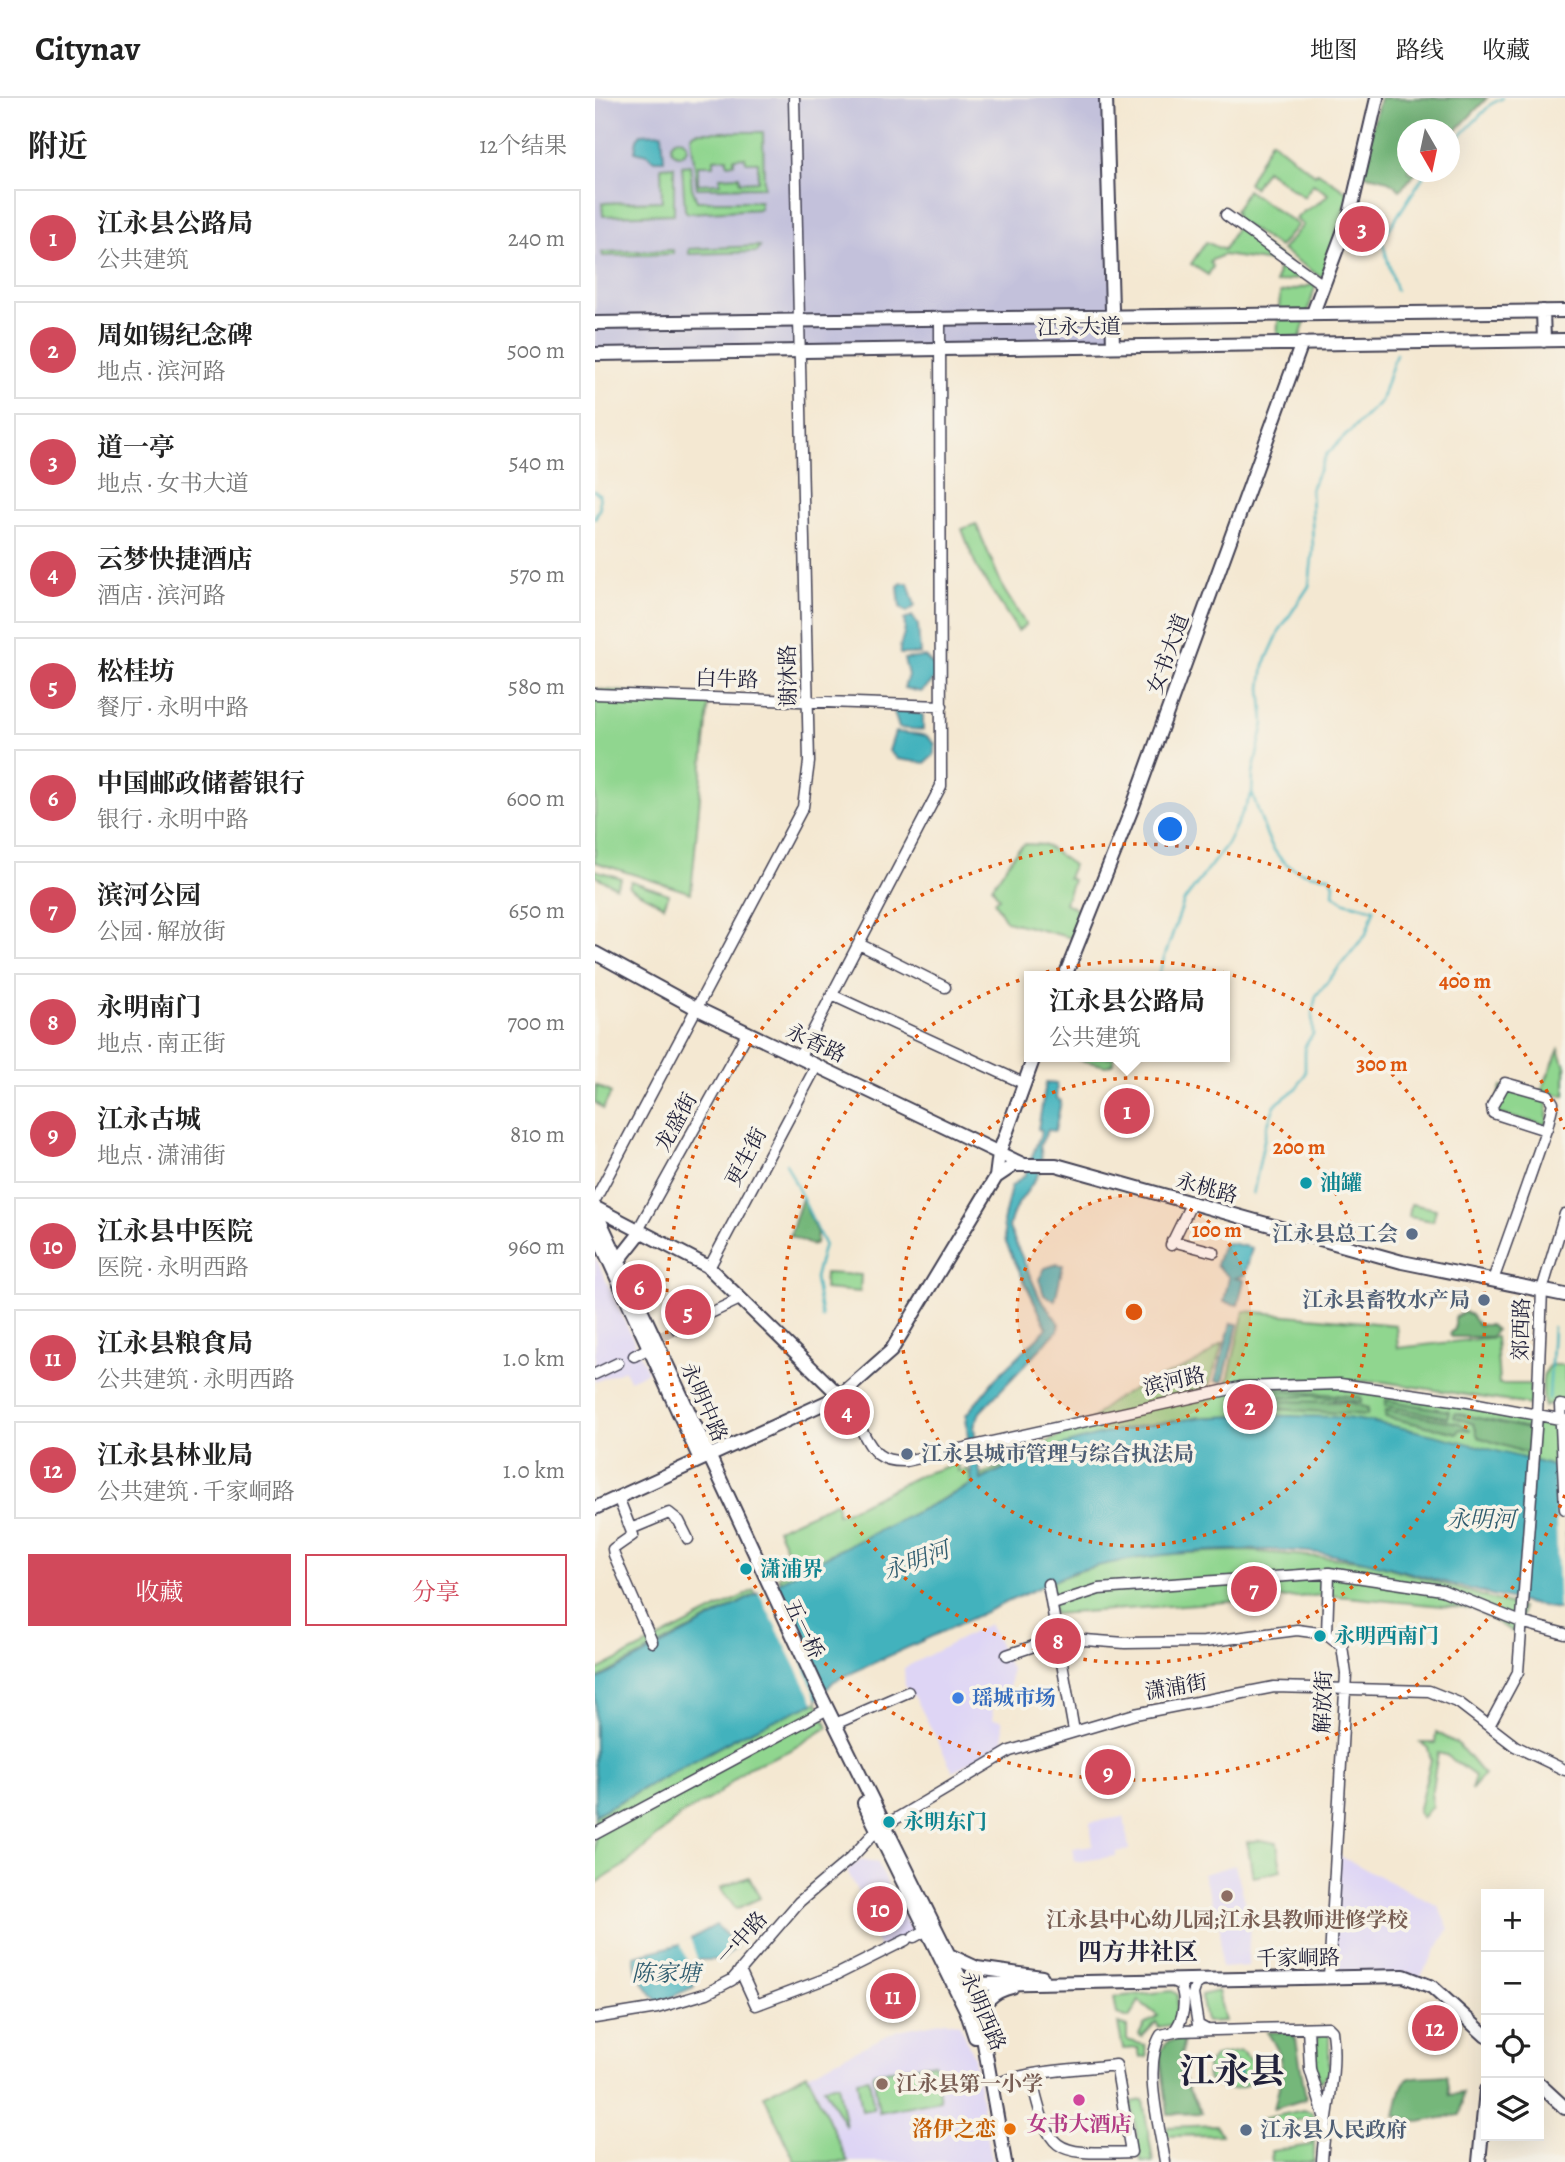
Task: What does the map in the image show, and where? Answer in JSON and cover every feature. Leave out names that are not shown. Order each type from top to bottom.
[{"type":"main road","points":[[1106,98],[1116,314]]},
{"type":"main road","points":[[1114,98],[1116,345]]},
{"type":"main road","points":[[1313,313],[1350,214],[1377,98]]},
{"type":"main road","points":[[1543,311],[1544,341]]},
{"type":"main road","name":"江永大道","points":[[595,323],[1116,314],[1565,311]]},
{"type":"main road","name":"江永大道","points":[[595,354],[1565,340]]},
{"type":"main road","name":"女书大道","points":[[1067,971],[1133,806],[1302,343]]},
{"type":"main road","name":"永香路","points":[[595,953],[696,1008],[1022,1164]]},
{"type":"main road","points":[[595,1508],[704,1457],[843,1399],[891,1351],[1000,1173],[999,1153],[1032,1062]]},
{"type":"main road","name":"永桃路","points":[[1022,1164],[1044,1163],[1402,1262],[1565,1295]]},
{"type":"main road","points":[[1000,1173],[1022,1164]]},
{"type":"main road","name":"永明中路","points":[[595,1208],[608,1224],[704,1457],[759,1572]]},
{"type":"main road","points":[[608,1224],[639,1231],[709,1268],[843,1399]]},
{"type":"main road","name":"永明中路","points":[[608,1224],[619,1259],[656,1341]]},
{"type":"main road","points":[[619,1259],[639,1231]]},
{"type":"main road","name":"五一桥","points":[[759,1572],[820,1704]]},
{"type":"main road","name":"永明西路","points":[[820,1704],[835,1724],[880,1827],[915,1936],[958,1985],[982,2035],[991,2081]]},
{"type":"main road","name":"永明西路","points":[[820,1704],[880,1827],[946,1952],[991,2081]]},
{"type":"main road","points":[[946,1952],[954,1959],[977,1968],[1088,1982]]},
{"type":"main road","name":"千家峒路","points":[[1088,1982],[1404,1976],[1419,1979],[1481,2032]]},
{"type":"main road","points":[[958,1985],[1071,1981]]},
{"type":"main road","points":[[958,1985],[1088,1982]]},
{"type":"main road","points":[[982,2035],[981,2008],[995,1994],[1008,1988],[1047,1984]]},
{"type":"main road","points":[[991,2081],[1005,2162]]},
{"type":"main road","points":[[1544,2089],[1565,2108]]},
{"type":"main road","points":[[1479,2162],[1481,2141]]},
{"type":"street","name":"谢沐路","points":[[595,1200],[803,807],[809,779],[794,98]]},
{"type":"street","points":[[1226,215],[1323,285]]},
{"type":"street","points":[[800,1056],[941,786],[940,317]]},
{"type":"street","name":"白牛路","points":[[595,694],[942,706]]},
{"type":"street","points":[[859,944],[945,986]]},
{"type":"street","points":[[832,995],[1023,1083]]},
{"type":"street","name":"龙盛街","points":[[639,1231],[748,1032]]},
{"type":"street","name":"更生街","points":[[709,1268],[817,1065]]},
{"type":"street","points":[[1493,1280],[1546,1130],[1553,1103],[1551,1097],[1505,1083],[1492,1106],[1493,1113],[1546,1130]]},
{"type":"street","points":[[598,1190],[608,1224]]},
{"type":"street","points":[[1191,1203],[1172,1243],[1214,1252]]},
{"type":"street","name":"郊西路","points":[[1489,1726],[1518,1672],[1535,1449],[1542,1290],[1565,1213]]},
{"type":"street","points":[[677,1329],[740,1298]]},
{"type":"street","points":[[634,1356],[656,1341]]},
{"type":"street","points":[[595,1374],[618,1363]]},
{"type":"street","name":"滨河路","points":[[857,1422],[877,1456],[887,1461],[906,1461],[1240,1387],[1340,1384],[1563,1420]]},
{"type":"street","points":[[1565,1406],[1560,1405],[1563,1420],[1565,1509]]},
{"type":"street","points":[[618,1497],[633,1528],[633,1535],[613,1549],[614,1555],[652,1642]]},
{"type":"street","points":[[633,1528],[669,1513],[679,1521],[688,1539]]},
{"type":"street","points":[[1007,1654],[1058,1638],[1151,1643],[1204,1642],[1297,1630],[1327,1634],[1329,1573]]},
{"type":"street","points":[[1053,1604],[1099,1589],[1329,1573],[1442,1590],[1521,1622],[1565,1634]]},
{"type":"street","points":[[1048,1584],[1074,1731]]},
{"type":"street","name":"解放街","points":[[1327,1634],[1342,1646],[1344,1690],[1329,1977]]},
{"type":"street","name":"潇浦街","points":[[880,1827],[1010,1751],[1135,1714],[1274,1686],[1429,1691],[1459,1703],[1515,1746],[1565,1770]]},
{"type":"street","points":[[835,1724],[908,1692]]},
{"type":"street","points":[[595,1834],[820,1704]]},
{"type":"street","name":"一中路","points":[[595,2018],[657,2008],[707,1993],[732,1980],[799,1902],[851,1858],[880,1827]]},
{"type":"street","points":[[740,1970],[757,2005],[838,1974],[915,1936]]},
{"type":"street","points":[[1167,1979],[1180,1985],[1189,1995],[1198,2025],[1207,2030]]},
{"type":"street","points":[[1189,1995],[1195,1985],[1193,1980]]},
{"type":"street","points":[[1168,2034],[1178,2027],[1193,1980]]},
{"type":"street","points":[[1165,2162],[1153,2064],[1154,2045],[1161,2035],[1207,2030],[1328,2027],[1332,2031],[1333,2076],[1322,2162]]},
{"type":"street","points":[[1308,2028],[1310,2069],[1326,2123]]},
{"type":"street","points":[[991,2081],[1116,2065],[1132,2157],[1073,2152],[1057,2144],[1045,2129],[1031,2077]]},
{"type":"shaded area","points":[[595,98],[1106,98],[1113,345],[595,354]]},
{"type":"shaded area","points":[[595,1256],[648,1372],[629,1380],[624,1370],[595,1382]]},
{"type":"shaded area","name":"瑶城市场","points":[[989,1624],[1011,1669],[1010,1684],[1005,1696],[992,1701],[993,1719],[1002,1720],[1004,1744],[953,1771],[915,1697],[905,1686],[904,1668]]},
{"type":"shaded area","points":[[1124,1817],[1129,1850],[1116,1852],[1116,1856],[1075,1862],[1073,1848],[1093,1845],[1090,1822]]},
{"type":"shaded area","points":[[1336,1854],[1438,1906],[1449,1929],[1419,1979],[1329,1977]]},
{"type":"shaded area","points":[[862,1859],[878,1863],[914,1937],[882,1952],[857,1904],[862,1901],[847,1870]]},
{"type":"shaded area","name":"江永县中心幼儿园;江永县教师进修学校","points":[[1235,1865],[1250,1919],[1248,1966],[1221,1968],[1220,1926],[1203,1874]]},
{"type":"shaded area","name":"江永县第一小学","points":[[946,2021],[959,2023],[974,2057],[992,2162],[794,2162],[764,2095],[898,2030]]},
{"type":"green space","points":[[1380,98],[1487,98],[1460,126],[1460,119],[1397,119],[1397,182],[1408,182],[1400,190],[1382,178],[1360,175]]},
{"type":"green space","points":[[697,132],[763,132],[764,187],[697,188],[691,135]],"holes":[[[745,157],[746,162],[758,162],[758,181],[740,182],[739,176],[720,177],[720,183],[698,184],[698,165],[714,165],[714,159],[727,158],[727,164],[734,163],[734,158]]]},
{"type":"green space","points":[[676,139],[682,139],[687,147],[685,153],[676,155],[671,150],[671,144]]},
{"type":"green space","points":[[1271,140],[1315,175],[1318,172],[1349,193],[1322,278],[1282,250],[1303,225],[1296,219],[1328,194],[1313,184],[1304,197],[1266,170],[1254,188],[1248,183]]},
{"type":"green space","points":[[690,165],[692,188],[697,201],[760,201],[760,209],[688,213],[685,210],[682,166]]},
{"type":"green space","points":[[674,166],[674,214],[603,216],[602,203],[662,201],[661,167]]},
{"type":"green space","points":[[1247,190],[1298,225],[1279,247],[1237,220],[1235,211]]},
{"type":"green space","points":[[1237,226],[1292,265],[1223,255],[1210,261],[1213,267],[1208,275],[1191,264],[1206,242],[1224,250]]},
{"type":"green space","points":[[760,246],[757,252],[689,254],[689,249]]},
{"type":"green space","points":[[673,250],[673,254],[603,256],[602,252]]},
{"type":"green space","points":[[1278,269],[1299,270],[1307,276],[1276,283]]},
{"type":"green space","points":[[1316,284],[1300,338],[1277,338],[1280,293]]},
{"type":"green space","points":[[976,524],[1004,590],[1026,625],[1018,631],[977,568],[962,529]]},
{"type":"green space","points":[[595,689],[709,700],[691,893],[595,862]]},
{"type":"green space","points":[[1025,844],[1045,845],[1073,865],[1068,878],[1073,880],[1065,903],[1083,913],[1072,938],[1006,921],[994,901],[999,898],[992,887],[1018,849]]},
{"type":"green space","points":[[595,870],[621,878],[616,887],[595,876]]},
{"type":"green space","points":[[631,881],[669,894],[664,906],[629,887]]},
{"type":"green space","points":[[1559,1049],[1565,1067],[1565,1096],[1541,1091]]},
{"type":"green space","points":[[1089,1062],[1114,1062],[1106,1066]]},
{"type":"green space","points":[[596,1085],[611,1093],[603,1109],[595,1102]]},
{"type":"green space","points":[[1501,1087],[1548,1095],[1547,1125],[1493,1113]]},
{"type":"green space","points":[[802,1198],[817,1233],[816,1243],[811,1245],[790,1236]]},
{"type":"green space","points":[[1411,1204],[1436,1209],[1433,1221],[1409,1217]]},
{"type":"green space","points":[[825,1273],[861,1275],[860,1292],[824,1289]]},
{"type":"green space","points":[[1244,1311],[1396,1325],[1398,1348],[1496,1337],[1499,1384],[1530,1384],[1531,1405],[1384,1382],[1292,1379],[1227,1385]]},
{"type":"green space","points":[[1465,1312],[1471,1315],[1478,1325],[1490,1325],[1496,1330],[1492,1337],[1452,1337],[1450,1334],[1455,1329],[1455,1317]]},
{"type":"green space","points":[[1223,1343],[1209,1385],[1189,1396],[1226,1389],[1340,1385],[1565,1423],[1565,1469],[1283,1416],[1199,1417],[1113,1432],[1015,1462],[781,1581],[778,1577],[795,1568],[777,1529],[837,1502],[837,1514],[845,1512],[920,1475],[958,1463],[958,1471],[967,1469],[972,1480],[1093,1419],[1115,1399],[1197,1362]]},
{"type":"green space","points":[[1550,1365],[1565,1365],[1565,1397],[1544,1407],[1543,1379]]},
{"type":"green space","points":[[1274,1390],[1361,1397],[1361,1402],[1311,1396],[1277,1398]]},
{"type":"green space","points":[[1240,1393],[1270,1394],[1276,1401],[1349,1402],[1368,1408],[1367,1415],[1262,1408],[1262,1403],[1240,1403]]},
{"type":"green space","points":[[1386,1400],[1449,1411],[1448,1418],[1385,1406]]},
{"type":"green space","points":[[1386,1410],[1459,1423],[1471,1430],[1460,1429],[1458,1433],[1385,1417]]},
{"type":"green space","points":[[1455,1413],[1529,1429],[1531,1448],[1526,1453],[1478,1437],[1474,1424],[1454,1417]]},
{"type":"green space","points":[[1247,1551],[1367,1561],[1522,1608],[1520,1636],[1473,1609],[1326,1595],[1054,1614],[1048,1584],[1096,1566],[1171,1554]]},
{"type":"green space","points":[[754,1590],[756,1594],[595,1680],[595,1671]]},
{"type":"green space","points":[[817,1701],[828,1727],[789,1751],[747,1768],[718,1794],[680,1816],[625,1865],[595,1884],[595,1815],[739,1736]]},
{"type":"green space","points":[[1436,1732],[1458,1744],[1484,1775],[1471,1790],[1475,1776],[1446,1755],[1438,1753],[1432,1806],[1422,1818],[1418,1812],[1431,1760],[1428,1748],[1421,1743],[1435,1743]]},
{"type":"green space","points":[[1260,1840],[1277,1843],[1281,1871],[1253,1877],[1247,1842]]},
{"type":"green space","points":[[749,1877],[760,1898],[736,1909],[720,1888]]},
{"type":"green space","points":[[1172,1991],[1178,1995],[1175,2024],[1159,2027],[1156,2022],[1142,2037],[1139,2035],[1144,2025],[1158,2016],[1139,2001],[1129,2018],[1117,2014],[1114,1997]]},
{"type":"green space","points":[[1218,1991],[1225,2021],[1206,2022],[1201,1995]]},
{"type":"green space","points":[[1118,2024],[1127,2027],[1127,2040],[1145,2045],[1147,2057],[1140,2058],[1138,2048],[1123,2049]]},
{"type":"green space","points":[[1267,2032],[1290,2032],[1296,2039],[1306,2099],[1274,2109],[1281,2078],[1281,2061]]},
{"type":"green space","points":[[1318,2034],[1329,2034],[1329,2072],[1320,2082],[1315,2065],[1316,2046]]},
{"type":"green space","points":[[1185,2037],[1181,2069],[1186,2085],[1202,2113],[1168,2114],[1160,2053],[1167,2042]]},
{"type":"green space","points":[[1241,2051],[1255,2064],[1254,2080],[1236,2089],[1225,2089],[1208,2079],[1207,2066],[1215,2056]]},
{"type":"green space","points":[[934,2063],[940,2100],[879,2112],[873,2073]]},
{"type":"green space","points":[[807,2073],[848,2162],[795,2162],[764,2095]]},
{"type":"green space","points":[[1447,2075],[1450,2095],[1463,2093],[1460,2115],[1418,2122],[1395,2116],[1401,2090],[1407,2079]]},
{"type":"green space","points":[[869,2078],[874,2109],[862,2111],[857,2080]]},
{"type":"green space","points":[[838,2084],[846,2127],[824,2087]]},
{"type":"green space","points":[[1143,2100],[1153,2162],[1141,2162],[1131,2102]]},
{"type":"green space","points":[[1303,2110],[1312,2112],[1314,2117],[1314,2162],[1272,2162],[1271,2151],[1311,2145],[1308,2118],[1257,2129],[1257,2120]]},
{"type":"green space","points":[[1216,2125],[1221,2135],[1163,2136],[1168,2127]]},
{"type":"water","points":[[662,133],[664,160],[654,160],[647,154],[635,151],[637,139],[641,134]]},
{"type":"water","points":[[908,583],[915,606],[907,612],[900,607],[898,586]]},
{"type":"water","points":[[912,616],[918,625],[920,654],[900,654],[904,620]]},
{"type":"water","points":[[925,657],[936,668],[938,677],[921,692],[904,688],[908,675],[904,659]]},
{"type":"water","points":[[893,709],[923,715],[923,730],[899,728]]},
{"type":"water","points":[[895,732],[927,736],[935,744],[934,755],[925,763],[897,759],[889,751]]},
{"type":"water","name":"永明河","points":[[1046,1083],[1057,1084],[1056,1098],[1061,1101],[1055,1131],[1048,1130],[1040,1145],[1040,1169],[1017,1205],[1009,1228],[1040,1298],[1059,1323],[1058,1330],[980,1412],[974,1427],[981,1480],[1018,1462],[1094,1436],[1173,1421],[1214,1417],[1331,1417],[1407,1429],[1565,1469],[1565,1610],[1491,1595],[1369,1562],[1299,1551],[1181,1553],[1106,1564],[1073,1572],[834,1681],[814,1703],[739,1736],[595,1815],[595,1681],[835,1552],[972,1485],[966,1415],[995,1379],[1047,1328],[1006,1243],[1003,1222],[1011,1187],[1025,1175],[1042,1130],[1038,1129]]},
{"type":"water","points":[[1223,1244],[1252,1248],[1245,1275],[1235,1278],[1244,1280],[1238,1305],[1224,1302],[1229,1277],[1216,1265]]},
{"type":"water","points":[[1063,1265],[1055,1301],[1044,1295],[1039,1279],[1045,1268]]},
{"type":"water","points":[[1231,1323],[1238,1324],[1223,1382],[1215,1381]]},
{"type":"water","name":"陈家塘","points":[[716,1925],[737,1946],[722,1960],[698,1960],[689,1964],[694,1987],[658,2003],[637,1974],[634,1956],[681,1944]]},
{"type":"water","points":[[1227,2061],[1235,2061],[1241,2071],[1235,2081],[1227,2081],[1221,2075],[1221,2067]]},
{"type":"pier","points":[[1554,1462],[1565,1465],[1565,1614],[1559,1613]]},
{"type":"pier","points":[[772,1582],[817,1701],[814,1703],[757,1589]]},
{"type":"pier","points":[[690,1938],[698,1961],[688,1964],[680,1942]]},
{"type":"waterway","points":[[1460,137],[1491,104],[1503,98]]},
{"type":"waterway","points":[[1396,290],[1382,240],[1420,182]]},
{"type":"waterway","points":[[1160,971],[1184,901],[1227,844],[1252,793],[1253,773],[1264,723],[1261,688],[1264,665],[1280,630],[1309,586],[1313,549],[1311,489],[1326,455],[1381,401],[1396,354]]},
{"type":"waterway","points":[[595,491],[599,494],[600,507],[595,518]]},
{"type":"waterway","points":[[1252,793],[1269,839],[1284,861],[1295,869],[1329,876],[1334,884],[1333,894],[1345,902],[1374,909],[1366,934],[1316,996],[1312,1014],[1313,1034],[1305,1046],[1305,1074],[1297,1088],[1275,1105],[1267,1126],[1253,1194]]},
{"type":"waterway","points":[[786,1163],[824,1244],[815,1278],[822,1318]]},
{"type":"waterway","points":[[1549,1399],[1553,1327]]},
{"type":"tunnel","points":[[663,1336],[677,1329]]},
{"type":"tunnel","points":[[845,1403],[857,1422]]},
{"type":"place","name":"道一亭","points":[[1362,229]]},
{"type":"place","name":"江永县公路局","points":[[1127,1111]]},
{"type":"place","name":"油罐","points":[[1306,1183]]},
{"type":"place","name":"江永县总工会","points":[[1412,1234]]},
{"type":"place","name":"中国邮政储蓄银行","points":[[639,1287]]},
{"type":"place","name":"江永县畜牧水产局","points":[[1484,1300]]},
{"type":"place","name":"松桂坊","points":[[688,1312]]},
{"type":"place","name":"周如锡纪念碑","points":[[1250,1407]]},
{"type":"place","name":"云梦快捷酒店","points":[[847,1412]]},
{"type":"place","name":"江永县城市管理与综合执法局","points":[[907,1454]]},
{"type":"place","name":"潇浦界","points":[[746,1569]]},
{"type":"place","name":"滨河公园","points":[[1254,1589]]},
{"type":"place","name":"永明西南门","points":[[1320,1636]]},
{"type":"place","name":"永明南门","points":[[1058,1641]]},
{"type":"place","name":"瑶城市场","points":[[958,1698]]},
{"type":"place","name":"江永古城","points":[[1108,1772]]},
{"type":"place","name":"永明东门","points":[[889,1822]]},
{"type":"place","name":"江永县中心幼儿园;江永县教师进修学校","points":[[1227,1896]]},
{"type":"place","name":"江永县中医院","points":[[880,1909]]},
{"type":"place","name":"江永县粮食局","points":[[893,1996]]},
{"type":"place","name":"江永县林业局","points":[[1435,2028]]},
{"type":"place","name":"江永县第一小学","points":[[882,2084]]},
{"type":"place","name":"女书大酒店","points":[[1079,2100]]},
{"type":"place","name":"洛伊之恋","points":[[1010,2129]]},
{"type":"place","name":"江永县人民政府","points":[[1246,2130]]},
{"type":"district","name":"四方井社区","points":[[1138,1952]]},
{"type":"district","name":"江永县","points":[[1232,2071]]}]
